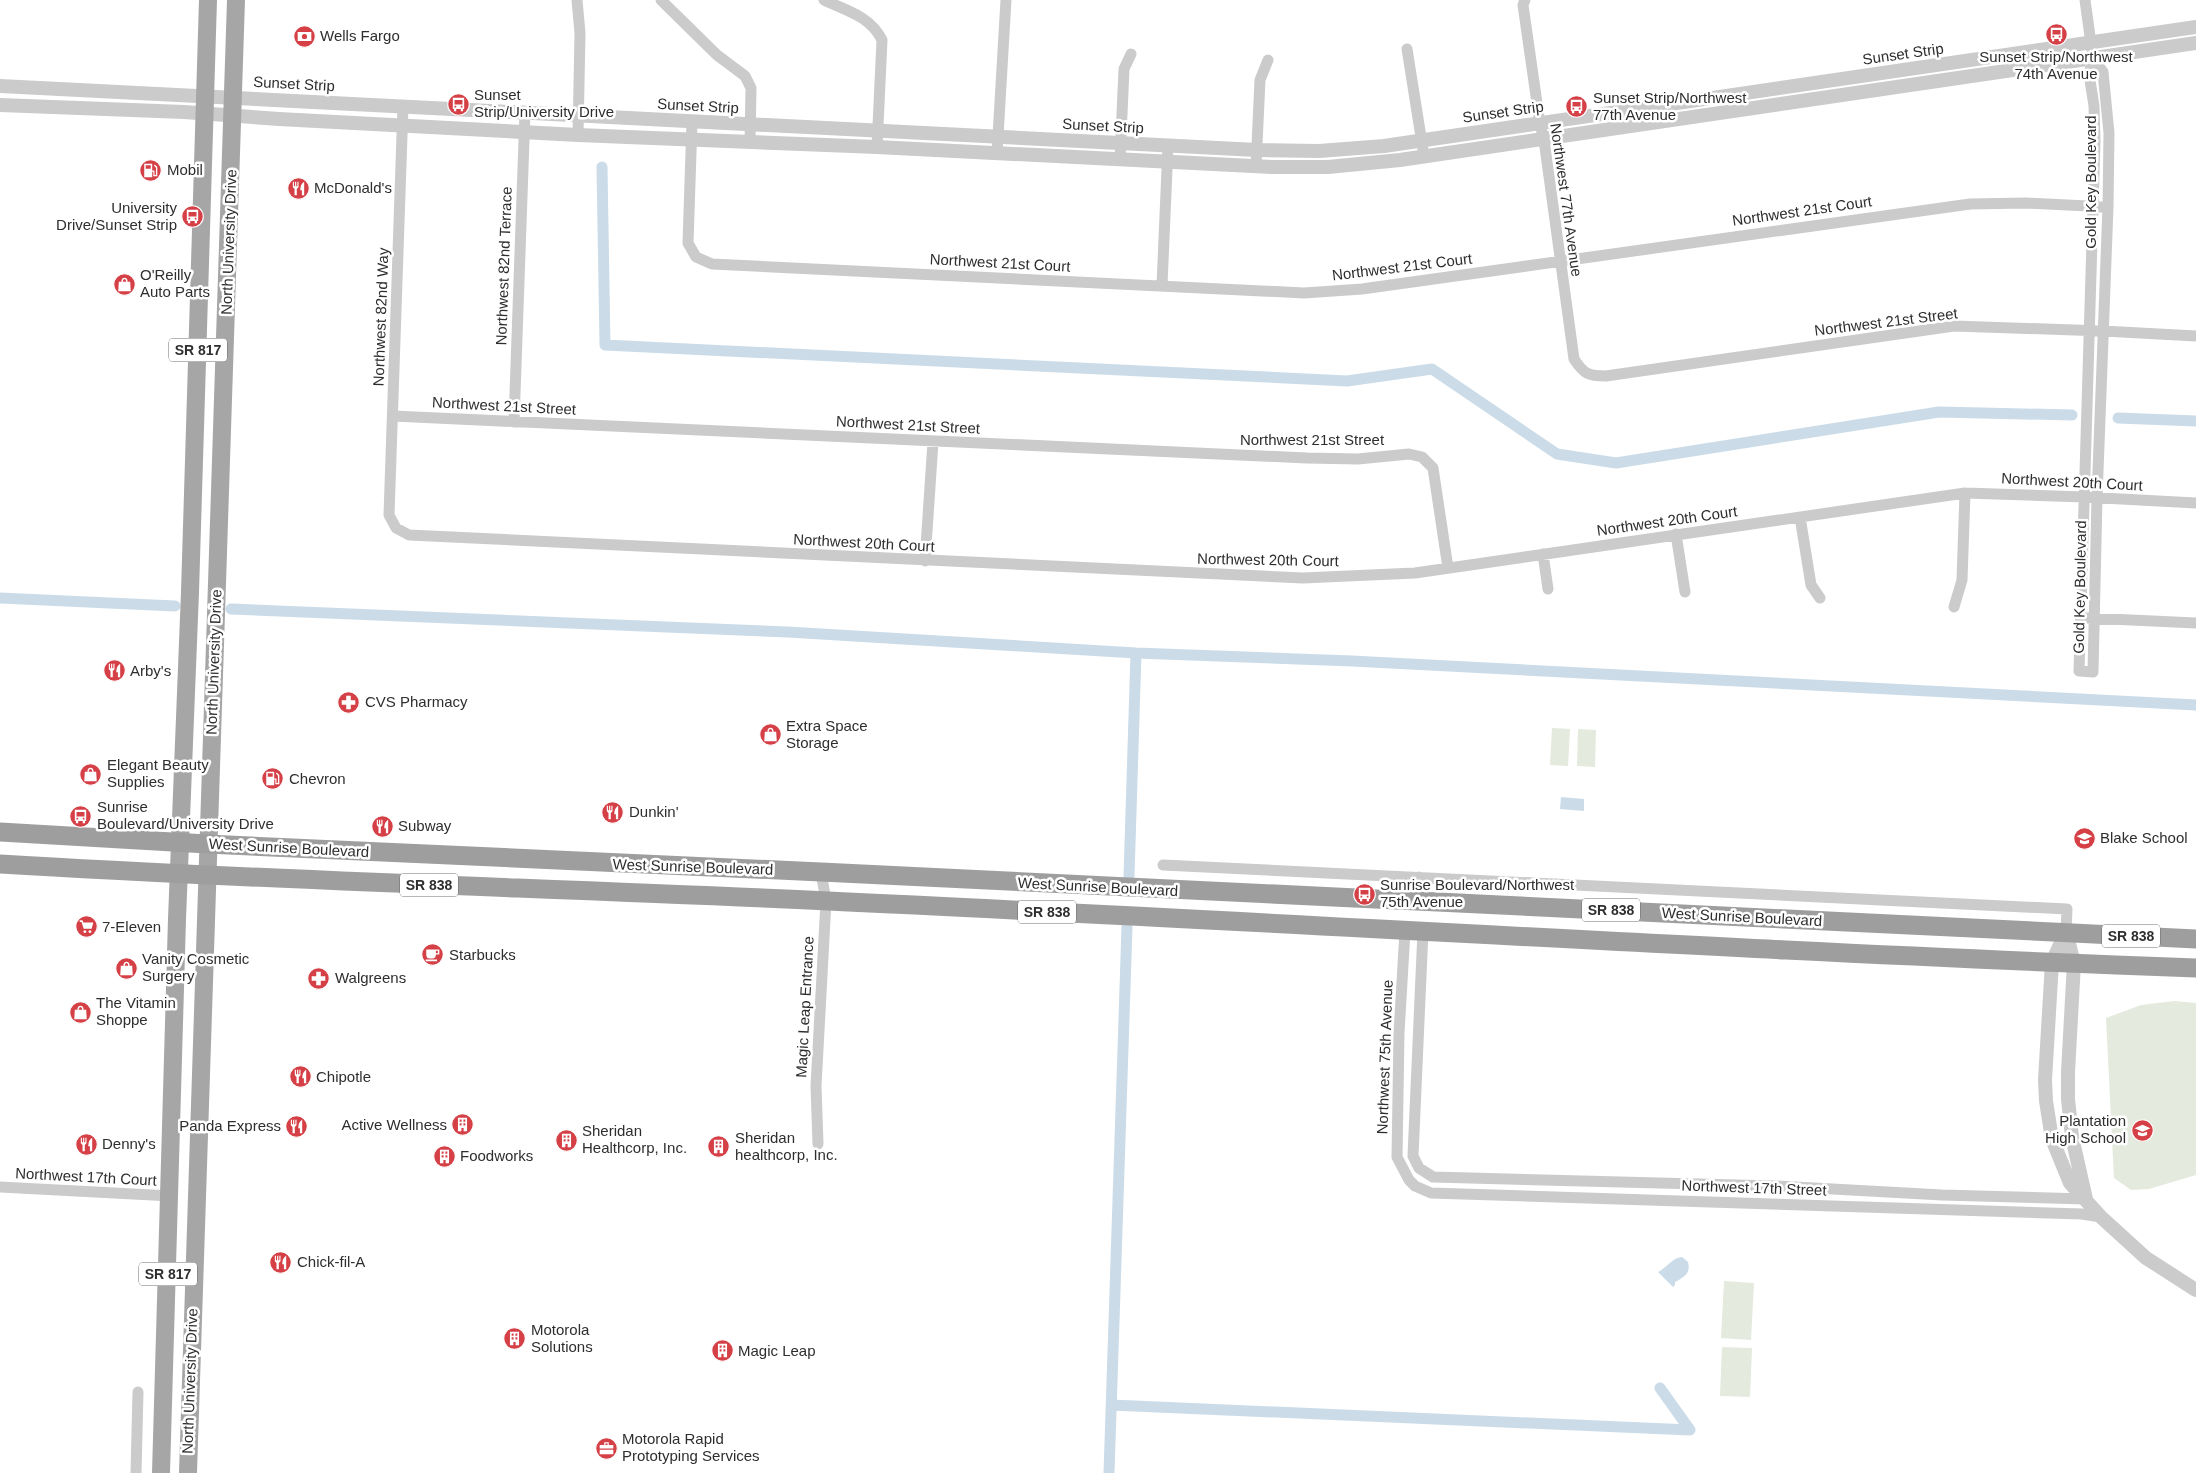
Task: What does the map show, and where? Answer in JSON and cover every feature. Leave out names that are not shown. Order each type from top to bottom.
[{"type":"highway","name":"West Sunrise Boulevard","points":[[0,832],[180,843],[821,872],[2196,939]]},
{"type":"highway","name":"West Sunrise Boulevard","points":[[0,864],[207,876],[826,901],[1618,943],[2196,968]]},
{"type":"highway","points":[[1370,930],[1409,902]]},
{"type":"main road","name":"North University Drive","points":[[161,1473],[208,0]]},
{"type":"main road","name":"North University Drive","points":[[188,1473],[236,0]]},
{"type":"main road","points":[[171,1155],[183,1184],[196,1192]]},
{"type":"main road","points":[[170,1196],[183,1204],[195,1222]]},
{"type":"street","points":[[577,0],[580,33],[578,135]]},
{"type":"street","points":[[661,0],[717,55],[745,76],[751,88],[750,143]]},
{"type":"street","points":[[824,0],[861,17],[875,27],[882,40],[877,147]]},
{"type":"street","points":[[997,153],[1006,0]]},
{"type":"street","name":"Northwest 77th Avenue","points":[[1525,0],[1523,5],[1544,140],[1574,359],[1582,372]]},
{"type":"street","name":"Gold Key Boulevard","points":[[2085,0],[2092,42],[2093,58],[2089,74],[2095,132],[2079,671],[2093,672],[2109,133],[2103,72],[2093,58]]},
{"type":"street","name":"Sunset Strip","points":[[0,86],[1168,146],[1257,150],[1342,150],[1540,124],[2196,27]]},
{"type":"street","name":"Sunset Strip","points":[[0,105],[205,114],[578,135],[877,147],[1256,166],[1328,167],[1544,140],[2196,43]]},
{"type":"street","points":[[1407,49],[1424,156]]},
{"type":"street","points":[[1120,159],[1124,69],[1131,54]]},
{"type":"street","points":[[1256,166],[1260,80],[1268,60]]},
{"type":"street","name":"Northwest 82nd Way","points":[[396,528],[389,515],[403,106]]},
{"type":"street","name":"Northwest 82nd Terrace","points":[[514,422],[525,112]]},
{"type":"street","points":[[691,140],[692,122]]},
{"type":"street","name":"Northwest 21st Court","points":[[691,140],[688,243],[696,257],[712,264],[1304,293],[1343,291],[1970,204],[2026,203],[2108,207]]},
{"type":"street","points":[[1162,285],[1168,146]]},
{"type":"street","name":"Northwest 21st Street","points":[[1582,372],[1594,376],[1606,376],[1954,326],[2104,330],[2196,336]]},
{"type":"street","name":"Northwest 21st Street","points":[[393,416],[1307,458],[1358,459],[1409,454],[1422,457],[1433,468],[1448,568]]},
{"type":"street","points":[[925,561],[932,442]]},
{"type":"street","points":[[1954,607],[1962,580],[1965,493]]},
{"type":"street","name":"Northwest 20th Court","points":[[396,528],[410,535],[1304,578],[1415,573],[1965,493],[2196,503]]},
{"type":"street","points":[[1800,517],[1811,585],[1820,598]]},
{"type":"street","points":[[1676,534],[1686,592]]},
{"type":"street","points":[[1544,554],[1548,589]]},
{"type":"street","points":[[2080,617],[2196,623]]},
{"type":"street","points":[[1163,865],[2067,909],[2066,932],[2074,963],[2068,1099],[2072,1137],[2086,1199]]},
{"type":"street","name":"Magic Leap Entrance","points":[[818,1144],[816,1086],[826,901],[821,872]]},
{"type":"street","points":[[1409,902],[1419,877]]},
{"type":"street","name":"Northwest 17th Street","points":[[1414,931],[1413,1156],[1419,1168],[1433,1177],[1766,1185],[1942,1195],[2086,1199]]},
{"type":"street","name":"Northwest 75th Avenue","points":[[1409,1180],[1397,1157],[1399,1033],[1414,931]]},
{"type":"street","points":[[2066,932],[2052,962],[2046,1101],[2052,1139],[2070,1182],[2101,1217],[2146,1258],[2196,1290]]},
{"type":"street","name":"Northwest 17th Street","points":[[1409,1180],[1414,1186],[1431,1193],[2082,1214],[2101,1217]]},
{"type":"street","name":"Northwest 17th Court","points":[[0,1187],[170,1196]]},
{"type":"street","points":[[136,1473],[138,1392]]},
{"type":"shaded area","points":[[1552,728],[1570,729],[1568,766],[1550,765]]},
{"type":"shaded area","points":[[1578,729],[1596,730],[1595,767],[1577,766]]},
{"type":"shaded area","points":[[2174,1001],[2196,1003],[2196,1175],[2149,1189],[2131,1190],[2114,1178],[2106,1018],[2141,1005]]},
{"type":"shaded area","points":[[1724,1281],[1754,1283],[1751,1340],[1721,1338]]},
{"type":"shaded area","points":[[1722,1347],[1752,1348],[1750,1397],[1720,1396]]},
{"type":"water","points":[[1561,797],[1584,799],[1584,811],[1560,809]]},
{"type":"water","points":[[1682,1257],[1688,1262],[1688,1272],[1684,1277],[1675,1282],[1673,1287],[1658,1272],[1675,1259]]},
{"type":"waterway","points":[[602,167],[605,345],[1347,381],[1432,369],[1557,454],[1616,463],[1939,412],[2072,415]]},
{"type":"waterway","points":[[2118,418],[2196,421]]},
{"type":"waterway","points":[[0,598],[175,606]]},
{"type":"waterway","points":[[231,609],[788,632],[1136,653],[1352,661],[2196,705]]},
{"type":"waterway","points":[[1129,876],[1136,653]]},
{"type":"waterway","points":[[1109,1473],[1127,927]]},
{"type":"waterway","points":[[1111,1405],[1690,1430],[1660,1388]]},
{"type":"place","name":"Sunset Strip/Northwest 74th Avenue","points":[[2056,34]]},
{"type":"place","name":"Wells Fargo","points":[[304,36]]},
{"type":"place","name":"Sunset Strip/University Drive","points":[[458,104]]},
{"type":"place","name":"Sunset Strip/Northwest 77th Avenue","points":[[1577,107]]},
{"type":"place","name":"Mobil","points":[[151,170]]},
{"type":"place","name":"McDonald's","points":[[298,188]]},
{"type":"place","name":"University Drive/Sunset Strip","points":[[193,217]]},
{"type":"place","name":"O'Reilly Auto Parts","points":[[124,284]]},
{"type":"place","name":"Arby's","points":[[114,671]]},
{"type":"place","name":"CVS Pharmacy","points":[[349,702]]},
{"type":"place","name":"Extra Space Storage","points":[[770,735]]},
{"type":"place","name":"Elegant Beauty Supplies","points":[[91,774]]},
{"type":"place","name":"Chevron","points":[[273,779]]},
{"type":"place","name":"Dunkin'","points":[[613,812]]},
{"type":"place","name":"Sunrise Boulevard/University Drive","points":[[81,816]]},
{"type":"place","name":"Subway","points":[[382,826]]},
{"type":"place","name":"Blake School","points":[[2084,838]]},
{"type":"place","name":"Sunrise Boulevard/Northwest 75th Avenue","points":[[1364,894]]},
{"type":"place","name":"7-Eleven","points":[[86,927]]},
{"type":"place","name":"Starbucks","points":[[433,955]]},
{"type":"place","name":"Vanity Cosmetic Surgery","points":[[126,968]]},
{"type":"place","name":"Walgreens","points":[[319,978]]},
{"type":"place","name":"The Vitamin Shoppe","points":[[80,1012]]},
{"type":"place","name":"Chipotle","points":[[300,1077]]},
{"type":"place","name":"Active Wellness","points":[[463,1125]]},
{"type":"place","name":"Panda Express","points":[[297,1126]]},
{"type":"place","name":"Plantation High School","points":[[2142,1130]]},
{"type":"place","name":"Sheridan Healthcorp, Inc.","points":[[566,1140]]},
{"type":"place","name":"Denny's","points":[[86,1144]]},
{"type":"place","name":"Sheridan healthcorp, Inc.","points":[[719,1147]]},
{"type":"place","name":"Foodworks","points":[[444,1156]]},
{"type":"place","name":"Chick-fil-A","points":[[281,1262]]},
{"type":"place","name":"Motorola Solutions","points":[[515,1339]]},
{"type":"place","name":"Magic Leap","points":[[722,1351]]},
{"type":"place","name":"Motorola Rapid Prototyping Services","points":[[606,1448]]}]
